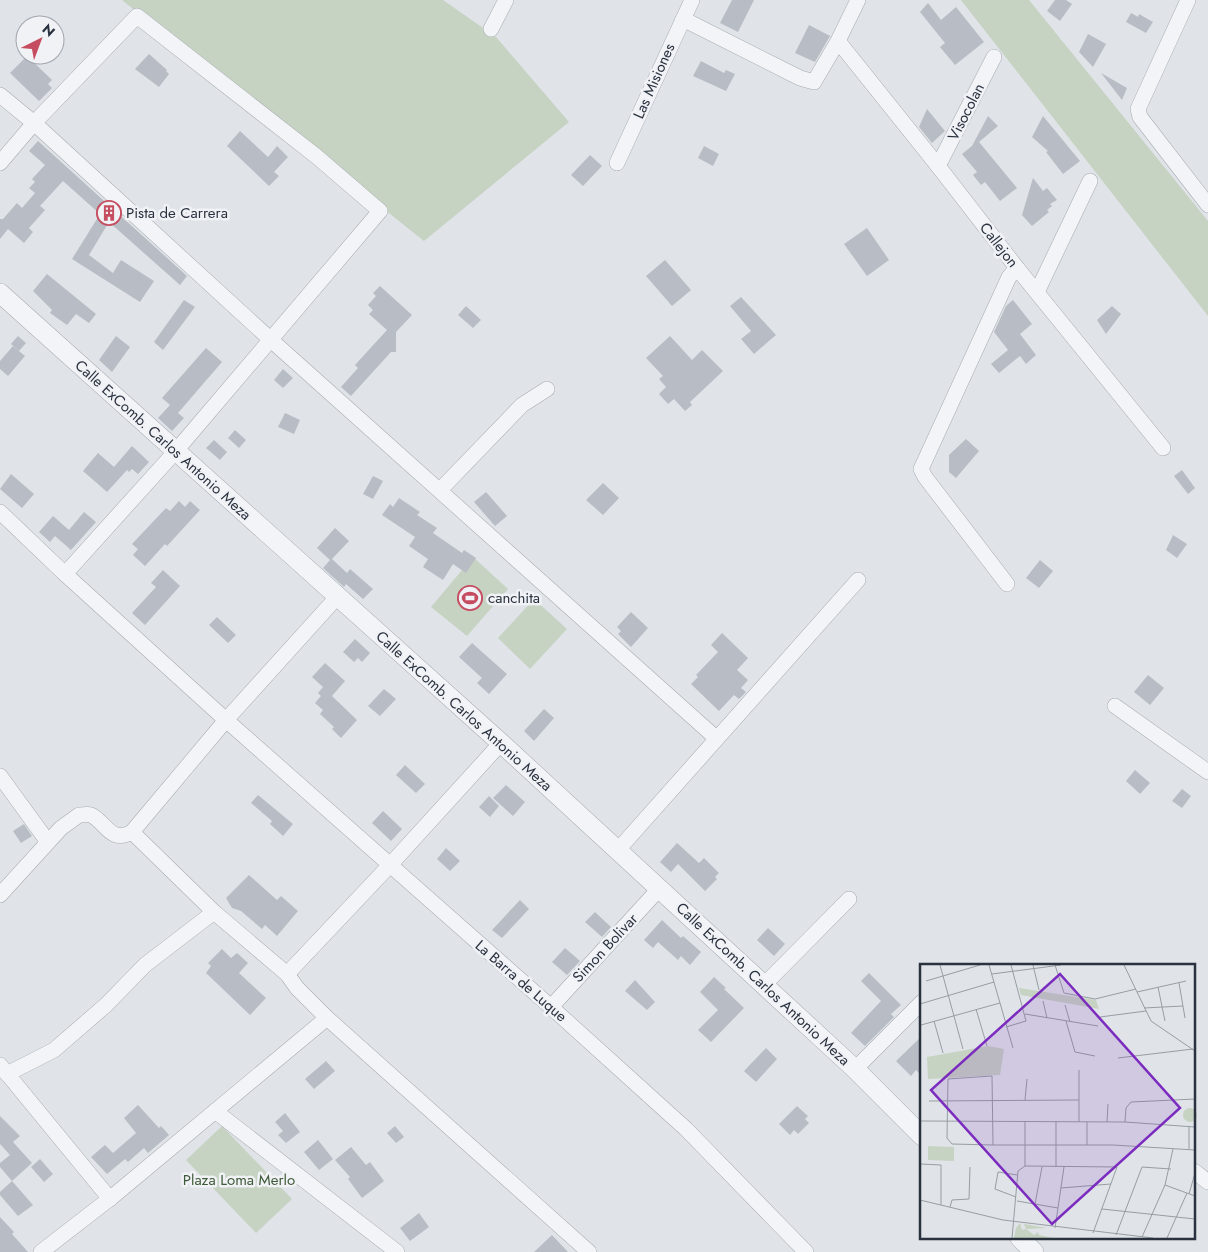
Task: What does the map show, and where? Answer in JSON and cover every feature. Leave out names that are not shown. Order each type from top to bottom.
[{"type":"street","points":[[492,29],[506,0]]},
{"type":"street","name":"Las Misiones","points":[[617,163],[692,0]]},
{"type":"street","points":[[683,19],[814,82],[838,41],[858,0]]},
{"type":"street","points":[[1188,0],[1138,109],[1140,117],[1208,205]]},
{"type":"street","points":[[0,163],[34,123],[137,16],[316,156],[380,211],[175,452],[65,574]]},
{"type":"street","name":"Callejon","points":[[838,41],[1017,268],[1163,448]]},
{"type":"street","name":"Visocolan","points":[[938,166],[994,57]]},
{"type":"street","points":[[0,95],[34,123],[271,340],[716,738]]},
{"type":"street","points":[[1037,292],[1090,181]]},
{"type":"street","points":[[1007,584],[925,477],[921,469],[1009,277],[1017,268]]},
{"type":"street","name":"Calle ExComb. Carlos Antonio Meza","points":[[0,293],[501,743],[855,1069],[920,1134]]},
{"type":"street","points":[[440,490],[522,405],[547,389]]},
{"type":"street","name":"La Barra de Luque","points":[[0,512],[65,574],[226,720],[390,866],[552,1006],[686,1130],[806,1252]]},
{"type":"street","points":[[617,851],[858,580]]},
{"type":"street","points":[[0,895],[61,828],[79,815],[91,815],[107,829],[118,835],[124,836],[132,832],[226,720],[338,596]]},
{"type":"street","points":[[1115,706],[1208,772]]},
{"type":"street","points":[[287,974],[390,866],[501,743]]},
{"type":"street","points":[[0,776],[48,842]]},
{"type":"street","points":[[132,832],[214,912],[287,974],[296,988],[327,1018],[589,1252]]},
{"type":"street","name":"Simon Bolivar","points":[[552,1006],[659,889]]},
{"type":"street","points":[[764,985],[850,899]]},
{"type":"street","points":[[110,1199],[4,1069],[54,1050],[106,1005],[144,965],[214,912]]},
{"type":"street","points":[[855,1069],[920,1004]]},
{"type":"street","points":[[41,1252],[110,1199],[327,1018]]},
{"type":"street","points":[[215,1111],[397,1252]]},
{"type":"street","points":[[1196,1173],[1208,1182]]},
{"type":"street","points":[[1022,1240],[1034,1252]]},
{"type":"green space","points":[[122,0],[443,0],[496,37],[569,122],[424,241]]},
{"type":"green space","points":[[961,0],[1029,0],[1208,221],[1208,316]]},
{"type":"green space","name":"canchita","points":[[473,557],[508,589],[467,636],[431,607]]},
{"type":"green space","points":[[534,599],[567,629],[530,669],[498,638]]},
{"type":"green space","name":"Plaza Loma Merlo","points":[[222,1126],[292,1199],[256,1233],[186,1160]]},
{"type":"building","points":[[732,0],[754,0],[738,32],[720,23]]},
{"type":"building","points":[[1055,0],[1066,0],[1072,4],[1060,21],[1047,11]]},
{"type":"building","points":[[928,3],[941,20],[956,7],[984,42],[955,65],[940,47],[945,43],[920,12]]},
{"type":"building","points":[[1131,13],[1138,17],[1139,14],[1153,22],[1146,33],[1126,22]]},
{"type":"building","points":[[809,25],[830,36],[815,62],[795,53]]},
{"type":"building","points":[[1088,34],[1106,44],[1093,67],[1079,52]]},
{"type":"building","points":[[149,54],[169,74],[159,87],[135,69]]},
{"type":"building","points":[[701,61],[724,73],[726,70],[735,74],[726,91],[693,76]]},
{"type":"building","points":[[18,65],[36,65],[52,80],[48,84],[52,88],[39,101],[10,73]]},
{"type":"building","points":[[1101,73],[1127,88],[1122,100]]},
{"type":"building","points":[[927,109],[945,131],[932,143],[919,127]]},
{"type":"building","points":[[988,116],[998,126],[979,142],[1017,188],[1000,201],[985,182],[981,185],[973,175],[977,172],[962,154],[972,146]]},
{"type":"building","points":[[1043,116],[1080,161],[1063,174],[1046,152],[1048,151],[1032,137]]},
{"type":"building","points":[[240,131],[268,157],[277,146],[288,157],[274,172],[279,176],[269,186],[227,146]]},
{"type":"building","points":[[38,141],[187,276],[180,285],[109,222],[89,255],[113,273],[121,260],[154,281],[140,302],[72,259],[100,214],[63,181],[40,206],[45,210],[29,228],[33,232],[24,243],[8,229],[0,239],[0,219],[3,219],[17,203],[22,208],[35,193],[29,188],[35,182],[32,179],[45,165],[29,151]]},
{"type":"building","points":[[704,146],[719,154],[713,166],[698,158]]},
{"type":"building","points":[[590,155],[602,166],[583,186],[571,175]]},
{"type":"building","points":[[1033,178],[1043,191],[1047,188],[1057,200],[1050,204],[1052,206],[1047,210],[1049,212],[1032,226],[1022,215]]},
{"type":"building","points":[[867,228],[889,260],[867,276],[844,244]]},
{"type":"building","points":[[665,260],[691,290],[672,306],[646,276]]},
{"type":"building","points":[[47,274],[96,314],[89,323],[76,314],[67,325],[50,313],[52,310],[33,291]]},
{"type":"building","points":[[380,286],[412,315],[396,332],[396,352],[391,352],[351,396],[341,387],[358,368],[355,365],[387,330],[369,314],[373,310],[368,305],[376,296],[373,293]]},
{"type":"building","points":[[741,297],[776,335],[754,354],[741,339],[751,331],[730,306]]},
{"type":"building","points":[[184,300],[195,307],[163,350],[154,342]]},
{"type":"building","points":[[1013,300],[1032,324],[1020,334],[1036,355],[1026,364],[1020,356],[999,373],[991,364],[1008,350],[994,332],[1006,306]]},
{"type":"building","points":[[466,306],[481,320],[473,328],[458,315]]},
{"type":"building","points":[[1112,306],[1121,314],[1106,334],[1097,320]]},
{"type":"building","points":[[18,336],[26,343],[19,351],[11,344]]},
{"type":"building","points":[[116,336],[130,347],[112,372],[99,360]]},
{"type":"building","points":[[670,336],[692,360],[702,350],[723,371],[690,402],[692,405],[685,411],[674,399],[668,404],[659,394],[666,387],[659,379],[663,376],[646,358]]},
{"type":"building","points":[[13,346],[25,356],[8,376],[0,369],[0,361]]},
{"type":"building","points":[[206,348],[222,362],[178,413],[184,418],[172,431],[158,418],[170,405],[162,398]]},
{"type":"building","points":[[283,369],[293,378],[283,388],[274,380]]},
{"type":"building","points":[[285,413],[300,420],[294,434],[278,427]]},
{"type":"building","points":[[235,430],[246,440],[239,448],[228,438]]},
{"type":"building","points":[[966,439],[979,451],[956,478],[949,472],[949,455]]},
{"type":"building","points":[[214,440],[227,452],[220,460],[206,448]]},
{"type":"building","points":[[132,446],[149,462],[138,474],[132,469],[129,472],[127,470],[107,492],[83,471],[98,453],[114,467]]},
{"type":"building","points":[[1182,470],[1195,488],[1188,494],[1174,476]]},
{"type":"building","points":[[11,474],[34,494],[22,508],[0,489]]},
{"type":"building","points":[[373,476],[383,481],[373,499],[363,494]]},
{"type":"building","points":[[603,483],[619,498],[603,515],[586,500]]},
{"type":"building","points":[[486,492],[507,516],[495,526],[474,502]]},
{"type":"building","points":[[399,498],[420,512],[417,515],[437,528],[433,533],[462,553],[464,550],[476,558],[466,573],[453,564],[443,580],[423,567],[428,559],[409,546],[415,537],[382,515],[390,504],[393,507]]},
{"type":"building","points":[[179,501],[185,507],[190,501],[200,510],[167,546],[165,544],[145,566],[133,555],[138,549],[132,544],[166,508],[170,511]]},
{"type":"building","points":[[84,512],[96,522],[71,550],[55,536],[50,542],[39,532],[53,516],[69,530]]},
{"type":"building","points":[[335,528],[349,541],[332,559],[347,573],[350,569],[373,589],[363,599],[346,584],[344,587],[323,568],[330,560],[317,548]]},
{"type":"building","points":[[1173,535],[1187,544],[1177,558],[1166,550]]},
{"type":"building","points":[[1040,560],[1053,571],[1039,588],[1026,578]]},
{"type":"building","points":[[163,570],[180,586],[145,625],[132,613],[156,587],[151,583]]},
{"type":"building","points":[[631,612],[648,628],[631,647],[618,634],[621,631],[617,627]]},
{"type":"building","points":[[217,617],[236,635],[228,643],[209,625]]},
{"type":"building","points":[[722,633],[748,658],[737,670],[748,680],[741,688],[746,692],[739,699],[734,695],[719,711],[691,684],[698,677],[696,675],[718,652],[711,645]]},
{"type":"building","points":[[355,639],[370,653],[362,662],[358,658],[354,662],[343,652]]},
{"type":"building","points":[[472,643],[507,674],[489,694],[477,683],[482,678],[459,657]]},
{"type":"building","points":[[325,663],[345,681],[332,696],[357,720],[341,738],[332,729],[334,727],[320,714],[323,710],[315,703],[321,696],[318,693],[323,687],[312,677]]},
{"type":"building","points":[[1148,675],[1164,688],[1150,705],[1134,692]]},
{"type":"building","points":[[384,689],[396,699],[380,716],[368,706]]},
{"type":"building","points":[[544,709],[554,718],[534,741],[524,731]]},
{"type":"building","points":[[405,765],[425,784],[416,793],[396,775]]},
{"type":"building","points":[[1135,770],[1150,783],[1140,794],[1126,781]]},
{"type":"building","points":[[506,785],[525,802],[513,816],[493,798]]},
{"type":"building","points":[[1182,789],[1191,796],[1182,808],[1172,801]]},
{"type":"building","points":[[258,795],[293,824],[283,836],[270,824],[272,821],[251,803]]},
{"type":"building","points":[[489,796],[499,806],[490,817],[479,807]]},
{"type":"building","points":[[383,811],[402,829],[391,841],[372,823]]},
{"type":"building","points":[[24,824],[32,836],[21,843],[13,831]]},
{"type":"building","points":[[677,843],[699,863],[704,858],[719,873],[715,877],[717,879],[705,891],[678,864],[671,872],[660,862]]},
{"type":"building","points":[[446,848],[460,861],[450,871],[437,859]]},
{"type":"building","points":[[249,875],[277,900],[281,896],[298,911],[277,936],[265,925],[262,929],[241,911],[232,908],[226,898]]},
{"type":"building","points":[[520,900],[529,909],[502,938],[492,930]]},
{"type":"building","points":[[595,912],[611,927],[602,937],[585,922]]},
{"type":"building","points":[[662,920],[681,938],[683,936],[701,952],[690,965],[681,956],[678,960],[658,942],[653,948],[644,940]]},
{"type":"building","points":[[768,928],[785,944],[774,956],[757,940]]},
{"type":"building","points":[[565,948],[580,961],[567,975],[552,962]]},
{"type":"building","points":[[222,949],[231,958],[237,953],[248,963],[239,973],[266,998],[250,1015],[206,973],[211,966],[208,963]]},
{"type":"building","points":[[869,973],[901,1005],[891,1014],[894,1017],[865,1046],[851,1033],[881,1001],[861,981]]},
{"type":"building","points":[[714,977],[744,1008],[711,1042],[698,1030],[718,1010],[700,992]]},
{"type":"building","points":[[635,980],[655,1002],[647,1010],[625,991]]},
{"type":"building","points":[[920,1038],[920,1074],[916,1070],[911,1076],[896,1061]]},
{"type":"building","points":[[766,1048],[777,1059],[756,1082],[744,1071]]},
{"type":"building","points":[[326,1061],[335,1071],[314,1089],[305,1079]]},
{"type":"building","points":[[138,1105],[159,1128],[161,1126],[169,1135],[148,1153],[144,1148],[128,1162],[125,1159],[107,1174],[91,1157],[105,1145],[113,1153],[136,1133],[124,1118]]},
{"type":"building","points":[[797,1106],[808,1116],[805,1119],[809,1123],[798,1134],[794,1130],[790,1135],[779,1124]]},
{"type":"building","points":[[285,1113],[300,1132],[286,1143],[278,1135],[283,1131],[275,1122]]},
{"type":"building","points":[[0,1116],[20,1136],[13,1142],[32,1163],[12,1181],[0,1167],[0,1163],[10,1155],[0,1144]]},
{"type":"building","points":[[395,1126],[404,1137],[396,1143],[387,1133]]},
{"type":"building","points":[[318,1140],[333,1159],[319,1170],[304,1152]]},
{"type":"building","points":[[351,1147],[366,1165],[370,1162],[384,1181],[362,1198],[348,1179],[350,1177],[335,1160]]},
{"type":"building","points":[[40,1159],[53,1174],[44,1182],[31,1167]]},
{"type":"building","points":[[12,1181],[33,1205],[18,1216],[0,1195],[0,1192]]},
{"type":"building","points":[[419,1213],[429,1227],[410,1241],[400,1228]]},
{"type":"building","points":[[0,1217],[14,1232],[12,1234],[28,1252],[0,1252]]},
{"type":"building","points":[[552,1235],[568,1252],[534,1252]]},
{"type":"place","name":"Pista de Carrera","points":[[109,213]]},
{"type":"place","name":"canchita","points":[[470,598]]}]
